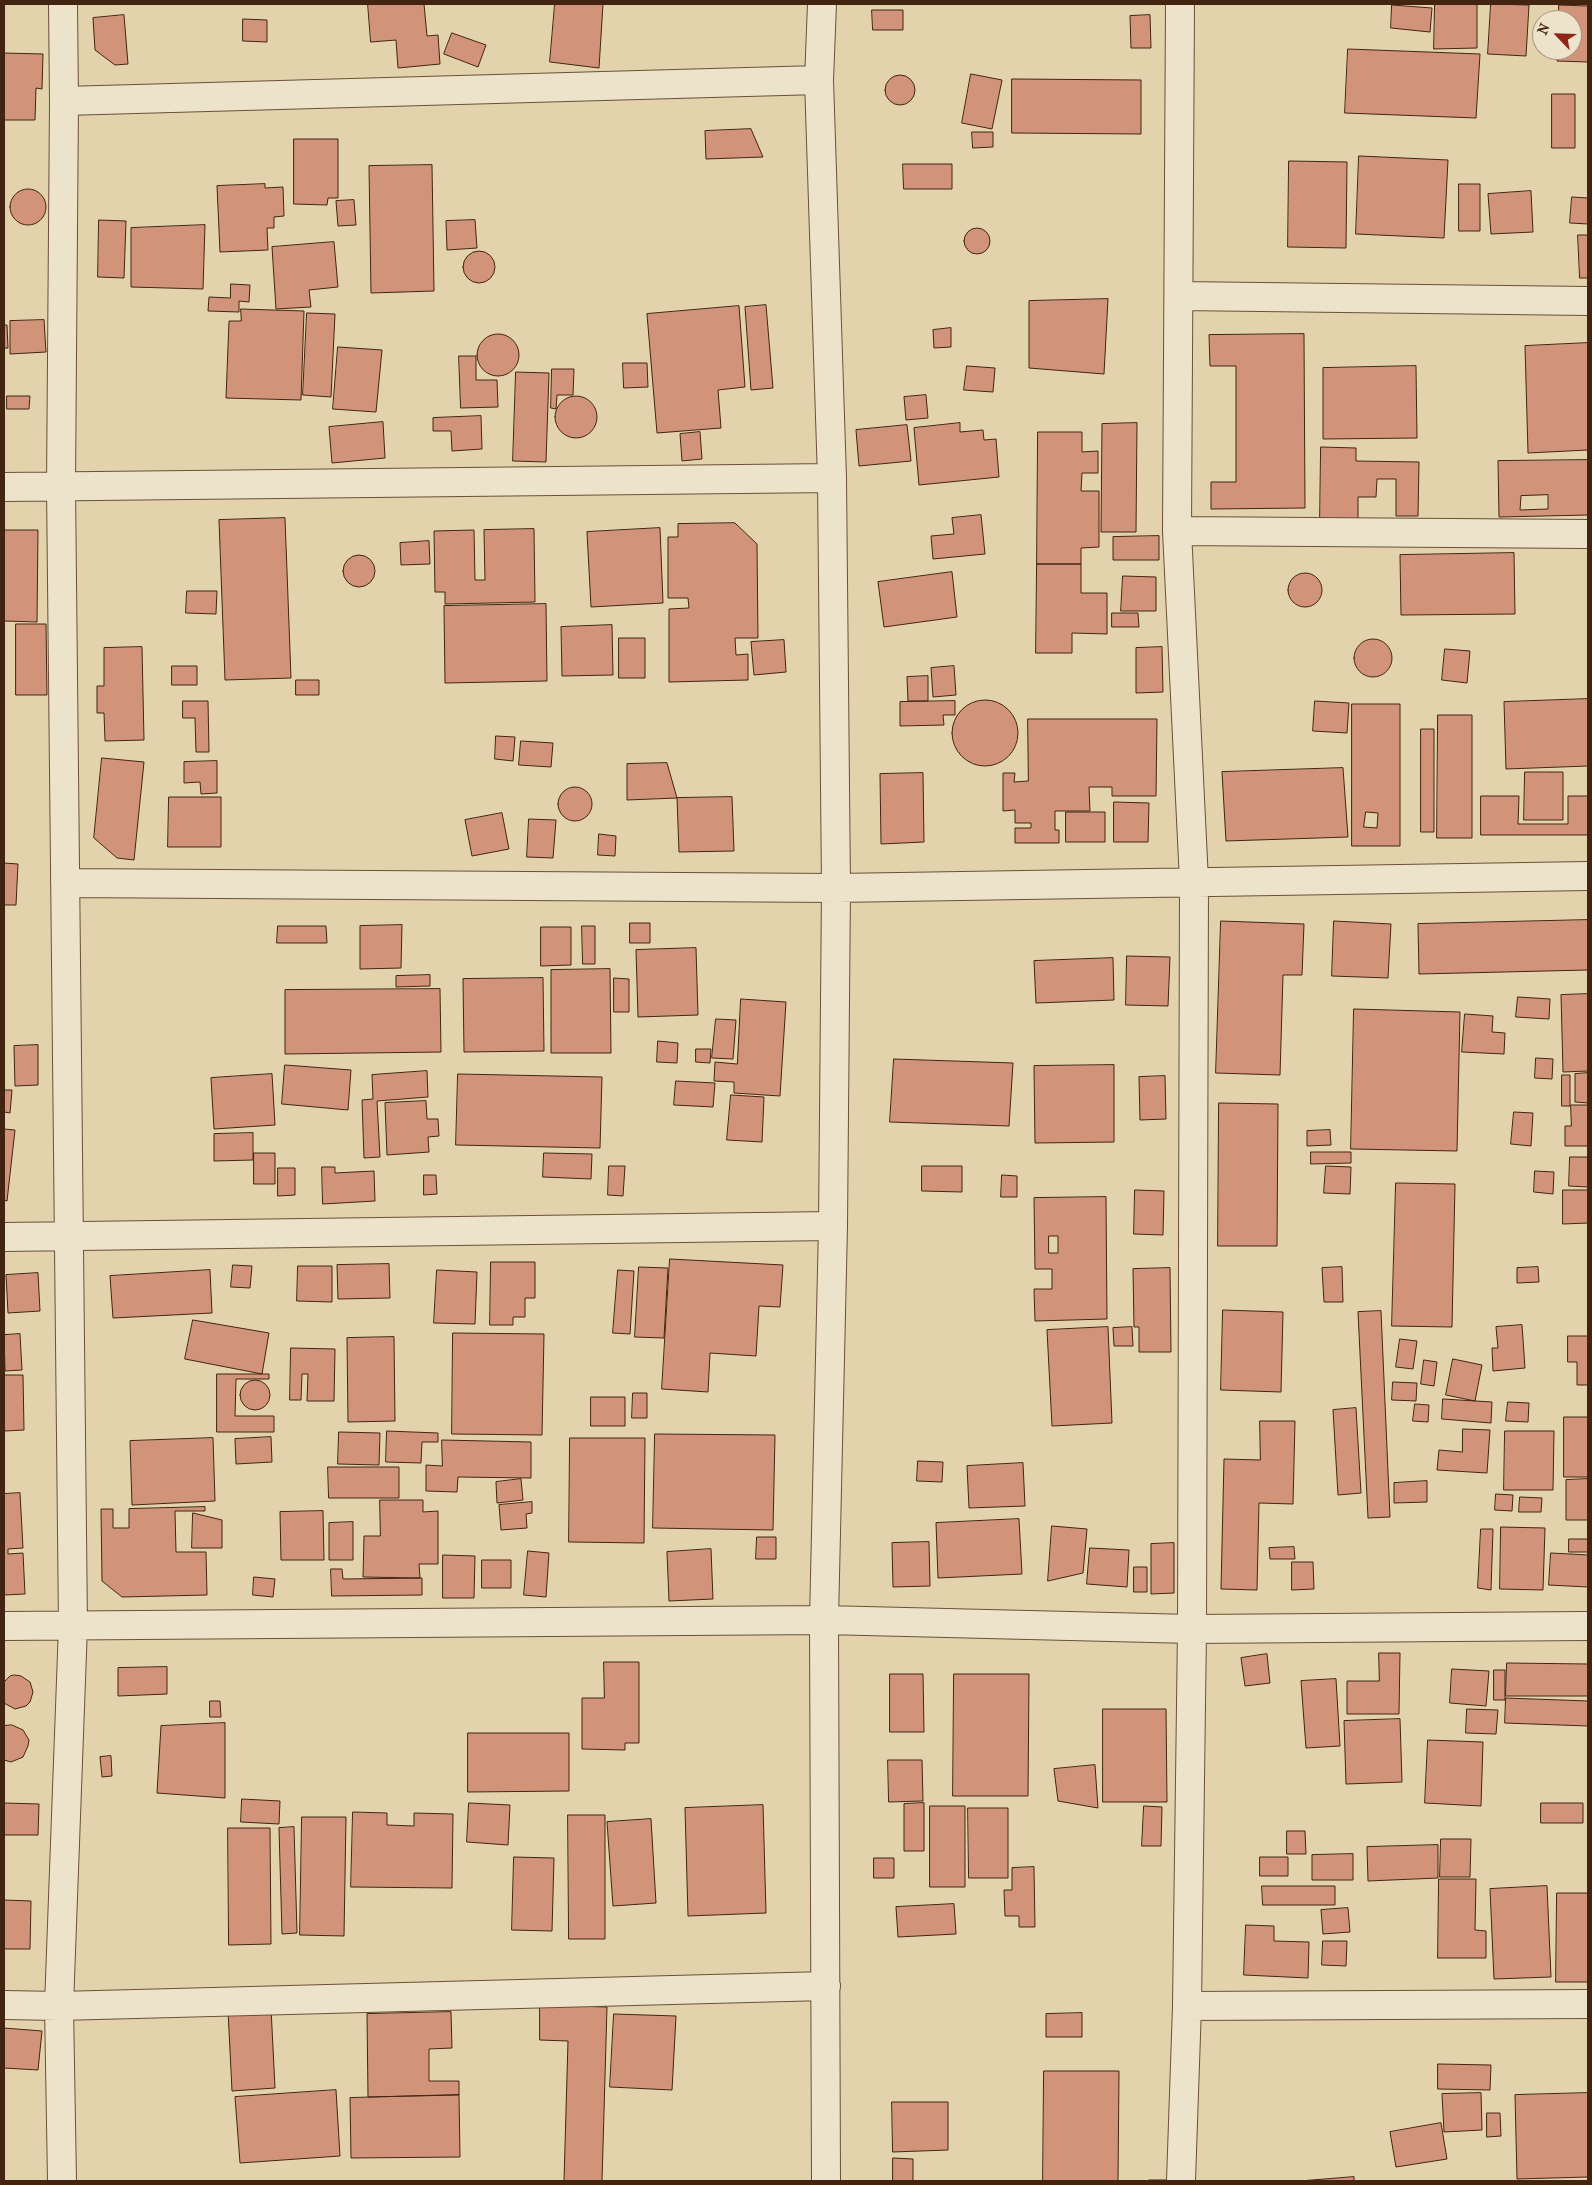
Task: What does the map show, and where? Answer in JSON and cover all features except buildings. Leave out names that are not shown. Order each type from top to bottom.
[{"type":"street","points":[[62,2181],[59,2006],[73,1626],[61,486],[63,4]]},
{"type":"street","points":[[822,4],[819,80],[832,478],[836,888],[833,1226],[824,1620],[826,2181]]},
{"type":"street","points":[[1180,4],[1177,531],[1194,881],[1192,1629],[1187,2006],[1181,2181]]},
{"type":"street","points":[[64,101],[819,80]]},
{"type":"street","points":[[1179,296],[1588,300]]},
{"type":"street","points":[[4,487],[832,478]]},
{"type":"street","points":[[1177,531],[1588,534]]},
{"type":"street","points":[[65,884],[836,888],[1588,876]]},
{"type":"street","points":[[4,1237],[833,1226]]},
{"type":"street","points":[[4,1626],[824,1620],[1192,1629],[1588,1626]]},
{"type":"street","points":[[4,2005],[59,2006],[826,1986]]},
{"type":"street","points":[[1187,2006],[1588,2004]]}]
